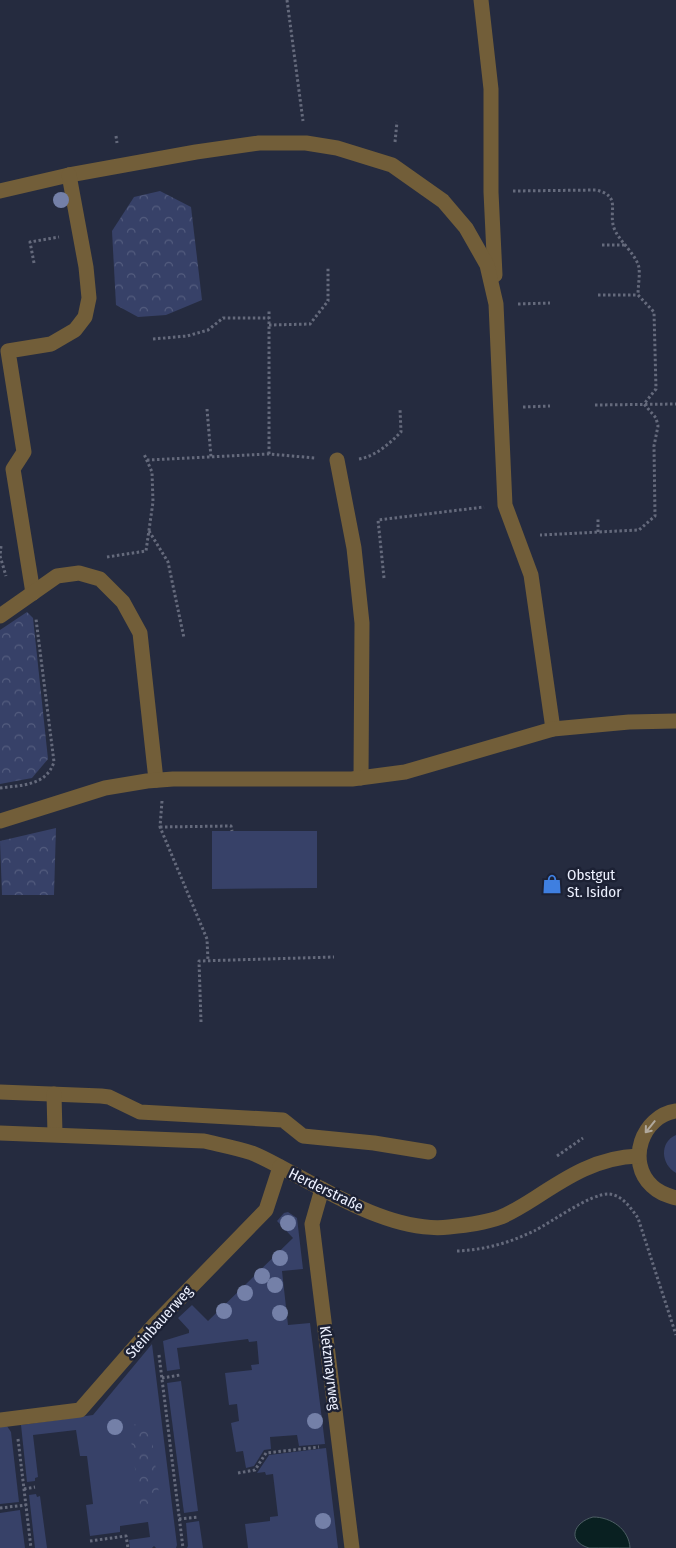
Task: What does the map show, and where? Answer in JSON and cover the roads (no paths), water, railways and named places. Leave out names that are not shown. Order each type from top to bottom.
[{"type":"street","points":[[481,0],[490,89],[491,192],[505,505],[534,587],[553,728]]},
{"type":"street","points":[[0,190],[69,175],[196,152],[259,143],[306,143],[337,148],[392,165],[443,201],[466,228],[487,265],[496,304]]},
{"type":"street","points":[[33,593],[13,469],[24,452],[8,350],[51,344],[75,330],[85,317],[89,298],[86,267],[69,175]]},
{"type":"street","points":[[337,460],[354,548],[362,623],[361,778]]},
{"type":"street","points":[[0,616],[57,576],[79,573],[100,579],[123,602],[140,634],[151,781]]},
{"type":"street","points":[[0,821],[105,788],[151,781],[361,778],[406,772],[553,728],[629,722],[676,721]]},
{"type":"street","points":[[0,1092],[109,1097],[140,1112],[283,1120],[304,1136],[374,1143],[429,1152]]},
{"type":"street","points":[[54,1094],[55,1134]]},
{"type":"street","points":[[676,1111],[658,1117],[648,1128],[641,1139],[638,1156],[642,1170],[650,1185],[662,1194],[676,1198]]},
{"type":"street","name":"Herderstraße","points":[[0,1133],[204,1141],[229,1146],[254,1154],[322,1189],[387,1218],[422,1226],[447,1228],[483,1222],[502,1216],[519,1208],[579,1171],[622,1156],[638,1156]]},
{"type":"street","name":"Steinbauerweg","points":[[0,1420],[80,1410],[155,1324],[266,1210],[280,1167]]},
{"type":"street","name":"Kletzmayrweg","points":[[322,1189],[312,1224],[352,1548]]},
{"type":"place","name":"Obstgut St. Isidor","points":[[552,884]]}]
